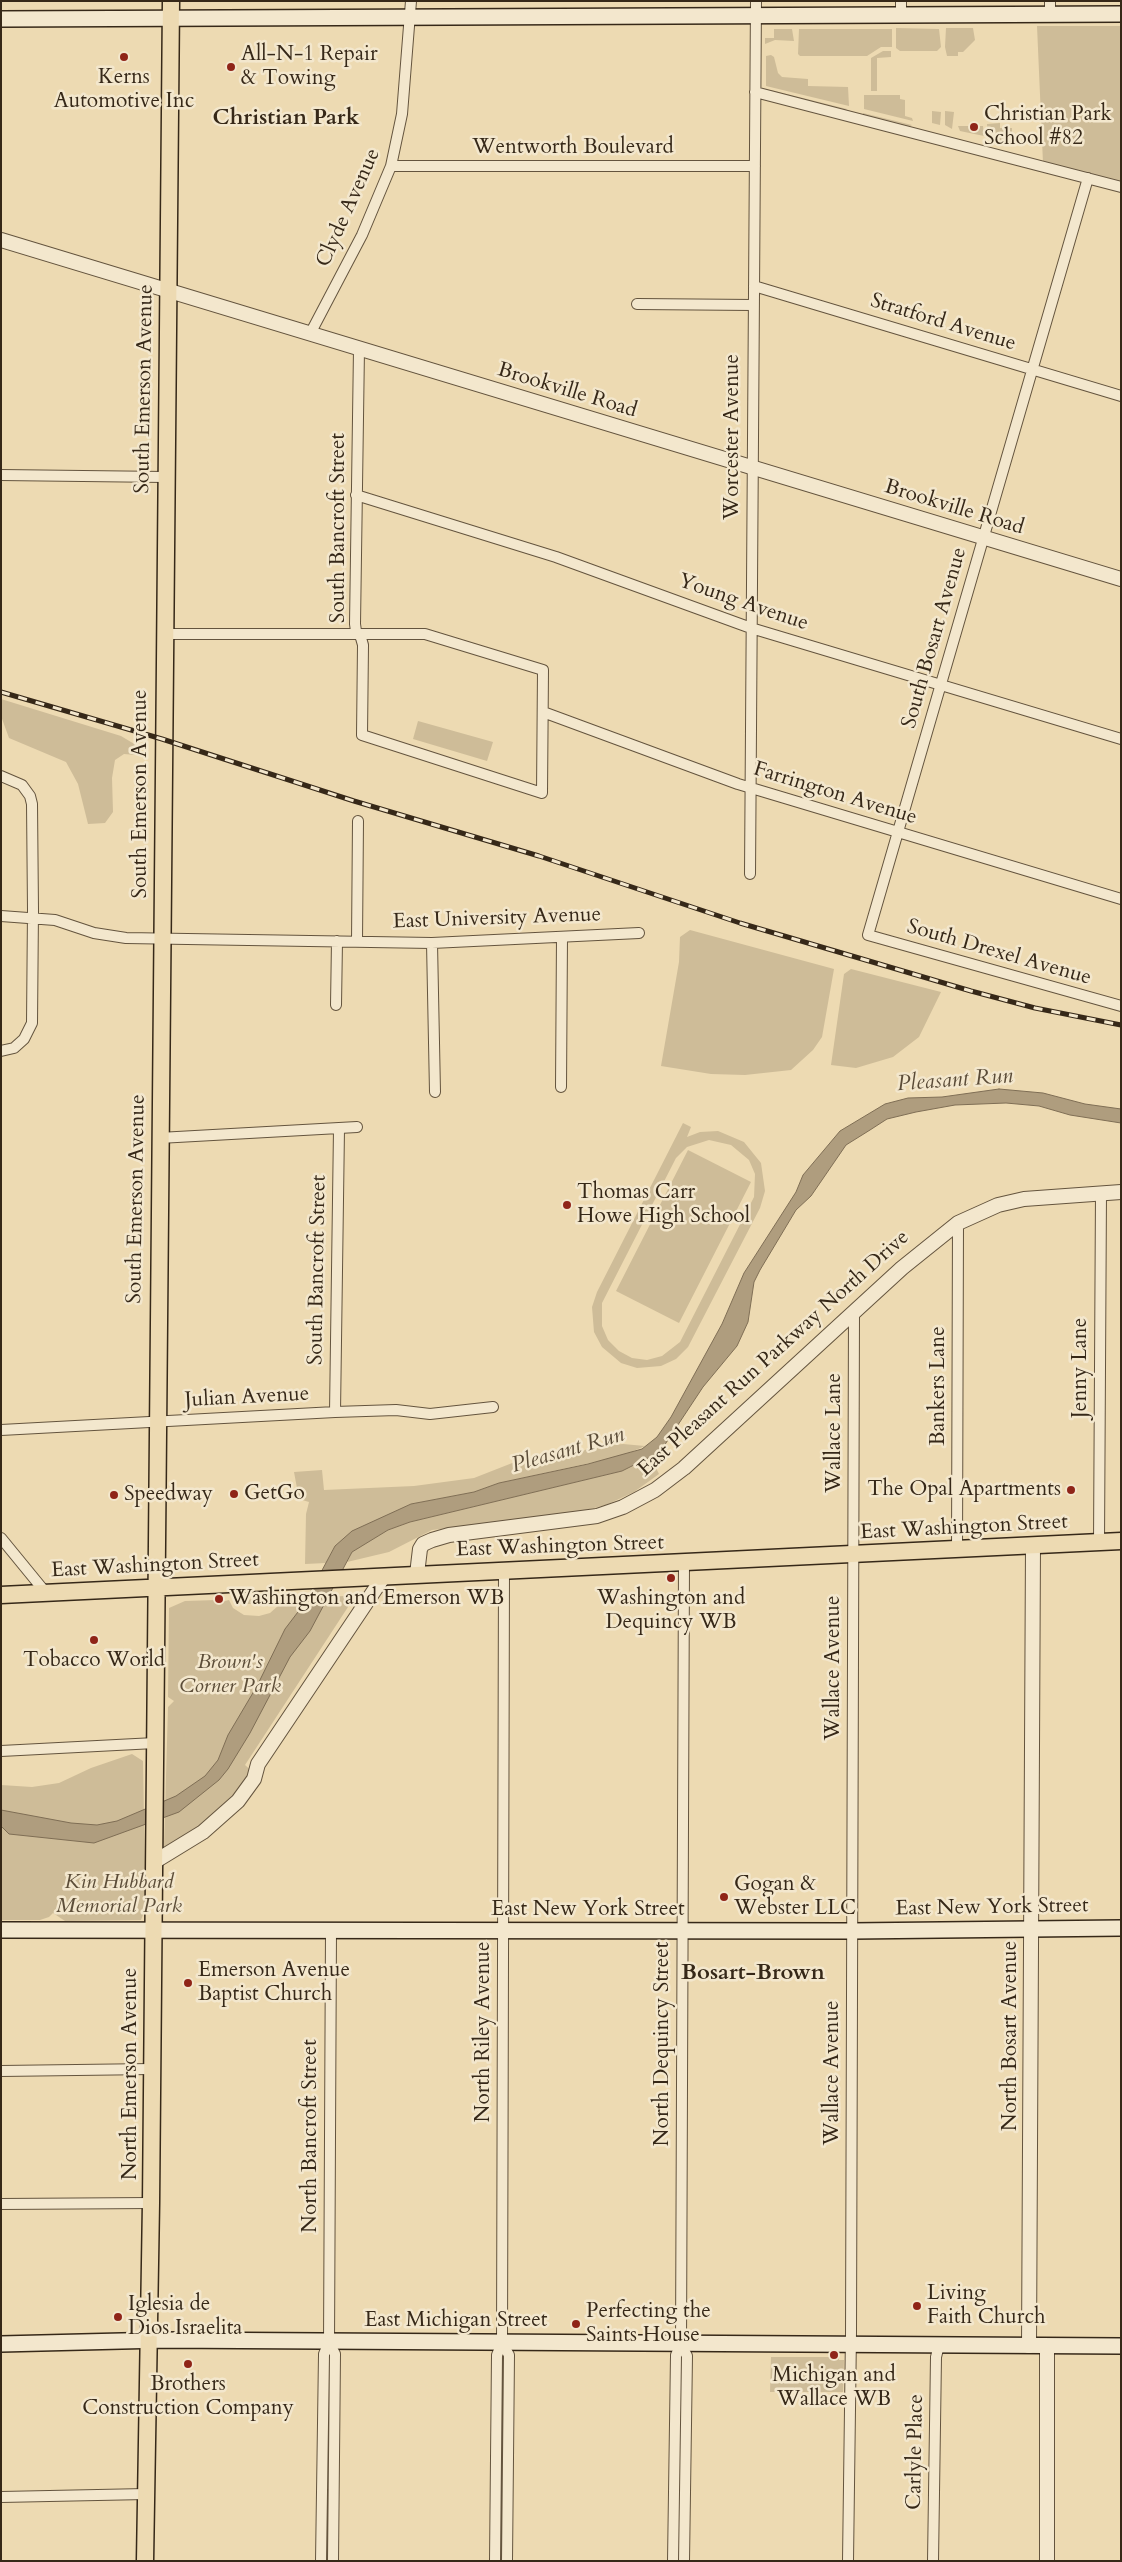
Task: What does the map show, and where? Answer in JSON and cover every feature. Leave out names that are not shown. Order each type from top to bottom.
[{"type":"main road","points":[[1,19],[170,9],[1050,8],[1121,14]]},
{"type":"main road","name":"South Emerson Avenue","points":[[155,1587],[164,477],[168,290],[170,9]]},
{"type":"main road","name":"East Washington Street","points":[[1,1595],[1121,1541]]},
{"type":"main road","name":"North Emerson Avenue","points":[[145,2561],[151,2203],[155,1587]]},
{"type":"main road","name":"East New York Street","points":[[1,1930],[153,1929],[503,1932],[1121,1928]]},
{"type":"main road","name":"East Michigan Street","points":[[1,2344],[149,2340],[1121,2346]]},
{"type":"street","name":"Clyde Avenue","points":[[310,334],[362,235],[391,166],[402,114],[411,8]]},
{"type":"street","name":"Worcester Avenue","points":[[750,874],[749,788],[756,9]]},
{"type":"street","points":[[755,92],[1121,187]]},
{"type":"street","name":"Wentworth Boulevard","points":[[391,166],[755,166]]},
{"type":"street","name":"South Bosart Avenue","points":[[868,935],[1088,178]]},
{"type":"street","name":"Brookville Road","points":[[1,240],[1121,579]]},
{"type":"street","name":"Stratford Avenue","points":[[754,286],[1121,396]]},
{"type":"street","points":[[637,304],[753,305]]},
{"type":"street","name":"South Bancroft Street","points":[[360,349],[354,624],[362,645],[362,735],[542,793],[543,712]]},
{"type":"street","points":[[1,475],[164,477]]},
{"type":"street","name":"Young Avenue","points":[[356,495],[556,557],[751,628],[1121,739]]},
{"type":"street","points":[[164,634],[425,634],[543,670],[543,712]]},
{"type":"street","name":"Farrington Avenue","points":[[543,712],[749,788],[1121,899]]},
{"type":"street","points":[[1,776],[22,785],[32,804],[33,917],[32,1023],[24,1040],[14,1048],[1,1051]]},
{"type":"street","points":[[357,942],[358,821]]},
{"type":"street","points":[[1,916],[55,920],[113,937],[161,938]]},
{"type":"street","name":"East University Avenue","points":[[161,938],[432,943],[639,934]]},
{"type":"street","name":"South Drexel Avenue","points":[[868,935],[1121,1006]]},
{"type":"street","points":[[560,1087],[562,937]]},
{"type":"street","points":[[336,1005],[337,942]]},
{"type":"street","points":[[432,943],[435,1092]]},
{"type":"street","points":[[159,1138],[357,1127]]},
{"type":"street","name":"South Bancroft Street","points":[[335,1412],[339,1129]]},
{"type":"street","name":"East Pleasant Run Parkway North Drive","points":[[417,1574],[417,1560],[423,1544],[448,1534],[580,1519],[614,1510],[647,1495],[684,1468],[902,1268],[958,1223],[994,1207],[1019,1200],[1045,1196],[1121,1192]]},
{"type":"street","name":"Jenny Lane","points":[[1099,1542],[1101,1193]]},
{"type":"street","name":"Bankers Lane","points":[[957,1550],[958,1223]]},
{"type":"street","name":"Wallace Lane","points":[[853,1555],[854,1312]]},
{"type":"street","name":"Julian Avenue","points":[[1,1430],[335,1412],[396,1410],[430,1414],[493,1407]]},
{"type":"street","points":[[1,1538],[46,1593]]},
{"type":"street","name":"North Bosart Avenue","points":[[1029,2346],[1033,1546]]},
{"type":"street","name":"Wallace Avenue","points":[[848,2561],[851,2345],[853,1555]]},
{"type":"street","name":"North Dequincy Street","points":[[673,2561],[679,2496],[687,2356],[681,2344],[684,1563]]},
{"type":"street","name":"North Riley Avenue","points":[[494,2561],[497,2355],[502,2343],[504,1570]]},
{"type":"street","points":[[154,1862],[203,1832],[241,1797],[254,1779],[258,1764],[384,1576]]},
{"type":"street","points":[[1,1750],[155,1743]]},
{"type":"street","name":"North Bancroft Street","points":[[321,2561],[324,2354],[329,2342],[331,1931]]},
{"type":"street","points":[[1,2071],[152,2069]]},
{"type":"street","points":[[1,2204],[151,2203]]},
{"type":"street","name":"North Bancroft Street","points":[[329,2342],[335,2354],[333,2561]]},
{"type":"street","name":"North Riley Avenue","points":[[502,2343],[509,2355],[507,2561]]},
{"type":"street","name":"Carlyle Place","points":[[933,2561],[936,2358],[939,2345]]},
{"type":"street","points":[[1047,2346],[1047,2561]]},
{"type":"street","points":[[1,2497],[146,2494]]},
{"type":"street","points":[[322,2495],[334,2495]]},
{"type":"street","points":[[495,2496],[508,2496]]},
{"type":"street","name":"North Dequincy Street","points":[[679,2496],[684,2561]]},
{"type":"green space","points":[[1037,26],[1121,26],[1121,183],[1043,163]]},
{"type":"green space","points":[[896,28],[939,29],[941,47],[937,51],[900,51],[896,48]]},
{"type":"green space","points":[[946,28],[973,28],[975,40],[963,52],[958,52],[958,56],[947,56],[945,47]]},
{"type":"green space","points":[[774,29],[792,29],[794,41],[775,40],[765,44],[765,38],[774,38]]},
{"type":"green space","points":[[799,29],[892,29],[892,47],[881,47],[867,56],[800,56],[798,54]]},
{"type":"green space","points":[[883,51],[891,51],[891,57],[877,58],[877,91],[871,91],[871,58]]},
{"type":"green space","points":[[771,55],[774,57],[778,73],[782,77],[808,79],[808,86],[848,87],[849,106],[766,86],[766,56]]},
{"type":"green space","points":[[769,90],[847,109],[844,111],[773,93]]},
{"type":"green space","points":[[864,95],[900,95],[900,99],[905,100],[905,116],[912,118],[913,121],[864,109]]},
{"type":"green space","points":[[932,111],[941,112],[940,125],[932,123]]},
{"type":"green space","points":[[945,111],[954,112],[952,129],[945,125]]},
{"type":"green space","points":[[863,113],[912,125],[907,128],[863,115]]},
{"type":"green space","points":[[1000,123],[1000,128],[1012,128],[1012,142],[1009,144],[988,137],[987,124]]},
{"type":"green space","points":[[958,126],[983,126],[984,136],[960,131]]},
{"type":"green space","points":[[1,699],[121,736],[136,745],[136,755],[124,754],[115,760],[112,778],[113,812],[105,823],[88,824],[78,784],[66,762],[9,738],[1,716]]},
{"type":"green space","points":[[418,721],[493,742],[487,761],[413,739]]},
{"type":"green space","points":[[690,930],[834,969],[822,1037],[813,1050],[791,1070],[745,1075],[711,1074],[661,1066],[679,962],[680,937]]},
{"type":"green space","points":[[851,969],[941,992],[919,1037],[893,1057],[856,1068],[831,1065],[844,974]]},
{"type":"green space","points":[[683,1123],[691,1127],[687,1137],[700,1132],[718,1131],[744,1142],[761,1163],[765,1191],[760,1208],[688,1347],[676,1359],[661,1366],[637,1368],[621,1363],[602,1347],[594,1332],[592,1307],[597,1292]],"holes":[[[709,1140],[731,1145],[749,1160],[755,1174],[754,1197],[680,1342],[662,1356],[647,1360],[632,1358],[619,1351],[608,1340],[602,1326],[602,1303],[676,1158],[687,1147]]]},
{"type":"green space","points":[[688,1150],[751,1182],[679,1323],[616,1291]]},
{"type":"green space","points":[[623,1444],[645,1446],[622,1456],[499,1483],[474,1492],[411,1504],[335,1546],[326,1563],[305,1564],[306,1514],[309,1502],[299,1499],[294,1472],[322,1470],[324,1490],[414,1486],[474,1478],[525,1458],[567,1450],[577,1454],[591,1447]]},
{"type":"green space","points":[[651,1458],[659,1474],[634,1492],[606,1505],[574,1513],[432,1530],[389,1552],[347,1562],[352,1552],[366,1543],[388,1530],[410,1522],[622,1471]]},
{"type":"green space","name":"Brown's Corner Park","points":[[346,1596],[349,1599],[348,1607],[245,1765],[254,1773],[246,1786],[200,1831],[166,1848],[164,1846],[168,1707],[174,1701],[168,1697],[169,1608],[185,1601],[217,1600],[217,1603],[229,1600],[233,1608],[244,1615],[259,1616],[270,1613],[287,1598]]},
{"type":"green space","points":[[271,1598],[261,1604],[247,1604],[242,1600]]},
{"type":"green space","name":"Kin Hubbard Memorial Park","points":[[132,1754],[143,1761],[145,1876],[144,1912],[141,1920],[65,1921],[53,1913],[49,1917],[40,1920],[1,1920],[1,1785],[32,1787],[59,1783],[91,1768]]},
{"type":"green space","points":[[771,2357],[839,2357],[839,2360],[844,2360],[843,2392],[770,2392]]},
{"type":"shaded area","name":"Pleasant Run","points":[[999,1089],[1043,1093],[1085,1104],[1121,1109],[1121,1123],[1070,1115],[1039,1106],[1006,1103],[955,1105],[887,1119],[846,1145],[811,1196],[796,1210],[754,1282],[748,1322],[737,1346],[703,1387],[660,1452],[622,1471],[410,1522],[388,1530],[352,1552],[310,1631],[290,1657],[250,1733],[228,1769],[219,1780],[179,1812],[94,1843],[9,1834],[1,1826],[1,1810],[71,1823],[97,1825],[117,1821],[176,1796],[205,1776],[218,1760],[228,1735],[257,1686],[285,1629],[304,1604],[335,1546],[352,1531],[411,1504],[474,1492],[499,1483],[588,1464],[642,1449],[657,1437],[671,1417],[722,1324],[744,1273],[796,1192],[803,1175],[840,1131],[885,1104],[908,1098],[942,1097]]},
{"type":"railway","points":[[1,692],[162,739],[354,801],[539,856],[740,923],[971,991],[1035,1008],[1121,1025]]},
{"type":"place","name":"Kerns Automotive Inc","points":[[124,57]]},
{"type":"place","name":"All-N-1 Repair & Towing","points":[[231,67]]},
{"type":"place","name":"Christian Park School #82","points":[[974,127]]},
{"type":"place","name":"Thomas Carr Howe High School","points":[[567,1205]]},
{"type":"place","name":"The Opal Apartments","points":[[1071,1490]]},
{"type":"place","name":"GetGo","points":[[234,1494]]},
{"type":"place","name":"Speedway","points":[[114,1495]]},
{"type":"place","name":"Washington and Dequincy WB","points":[[671,1578]]},
{"type":"place","name":"Washington and Emerson WB","points":[[219,1599]]},
{"type":"place","name":"Tobacco World","points":[[94,1640]]},
{"type":"place","name":"Gogan & Webster LLC","points":[[724,1897]]},
{"type":"place","name":"Emerson Avenue Baptist Church","points":[[188,1983]]},
{"type":"place","name":"Living Faith Church","points":[[917,2306]]},
{"type":"place","name":"Iglesia de Dios Israelita","points":[[118,2317]]},
{"type":"place","name":"Perfecting the Saints House","points":[[576,2324]]},
{"type":"place","name":"Michigan and Wallace WB","points":[[834,2355]]},
{"type":"place","name":"Brothers Construction Company","points":[[188,2364]]},
{"type":"district","name":"Christian Park","points":[[286,119]]},
{"type":"district","name":"Bosart-Brown","points":[[753,1974]]}]
